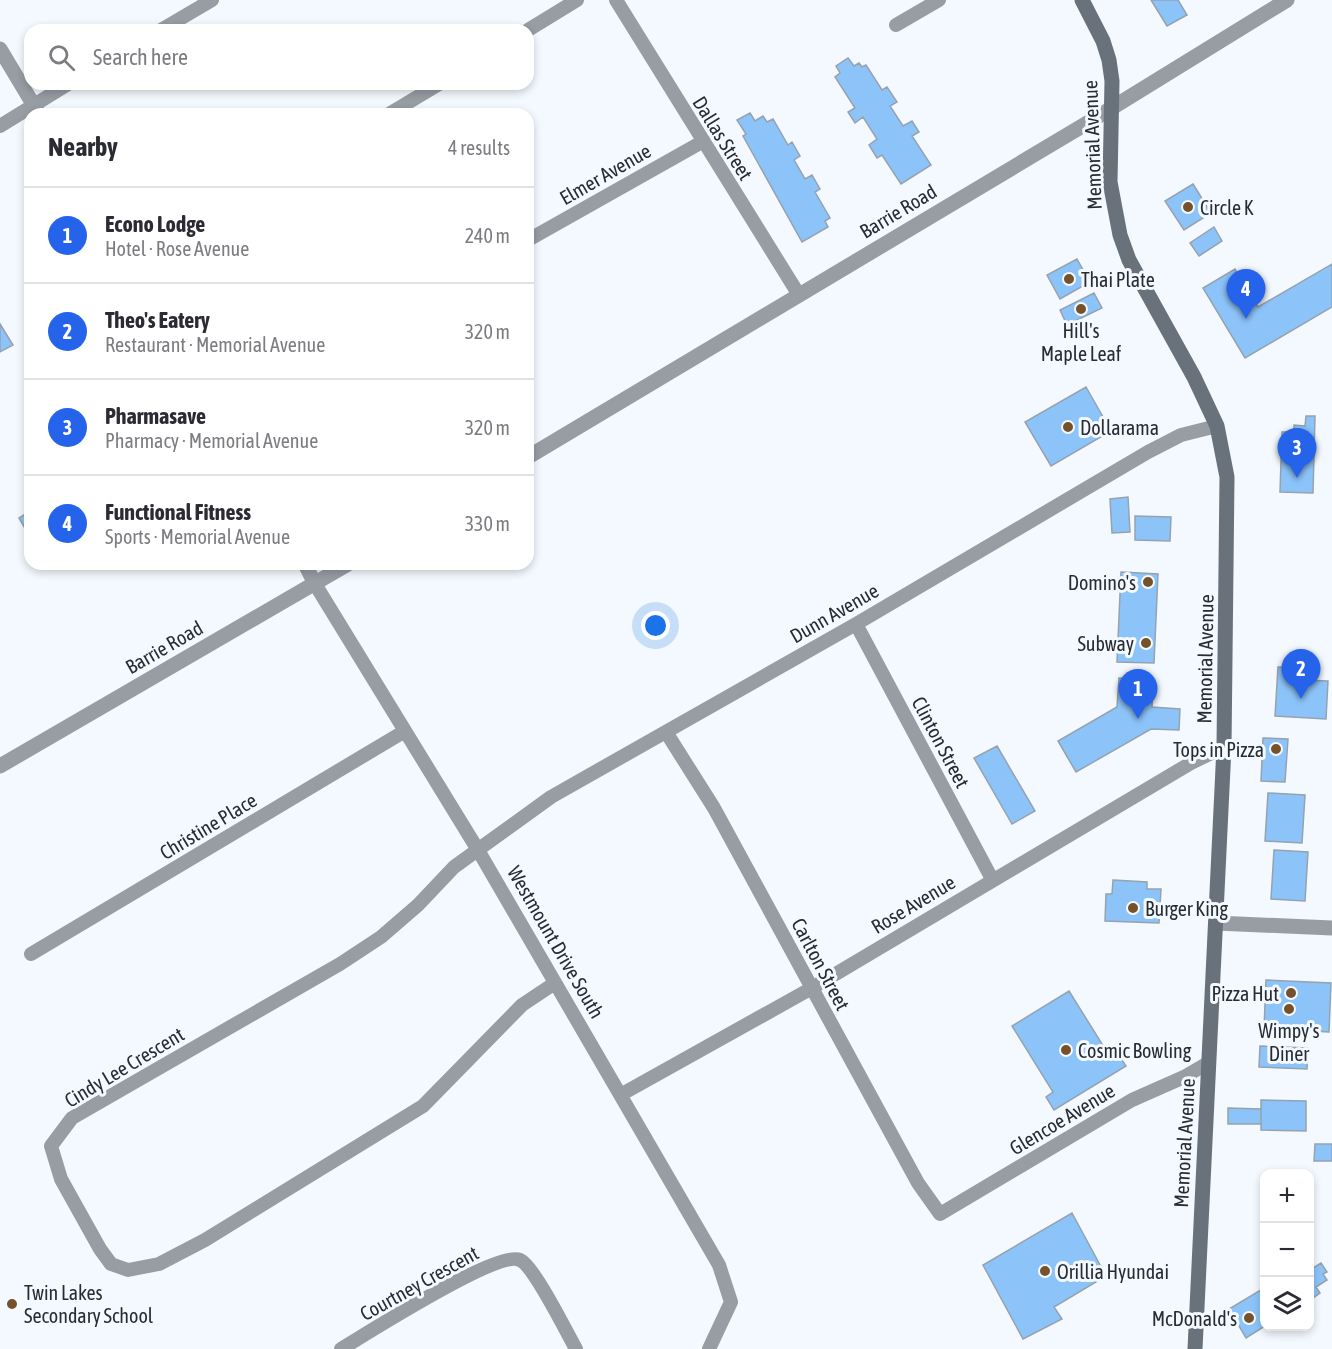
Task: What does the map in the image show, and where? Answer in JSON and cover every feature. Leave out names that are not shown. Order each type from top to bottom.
[{"type":"main road","name":"Memorial Avenue","points":[[1082,0],[1103,41],[1109,60],[1112,108],[1110,182],[1120,235],[1129,260],[1194,377],[1217,426],[1227,477],[1224,747],[1195,1349]]},
{"type":"street","points":[[171,24],[212,0]]},
{"type":"street","points":[[534,26],[577,0]]},
{"type":"street","name":"Dallas Street","points":[[616,0],[702,142],[800,295]]},
{"type":"street","points":[[896,25],[939,0]]},
{"type":"street","name":"Barrie Road","points":[[534,453],[1112,108],[1287,0]]},
{"type":"street","points":[[0,49],[24,89]]},
{"type":"street","points":[[25,90],[35,108]]},
{"type":"street","points":[[37,108],[60,90]]},
{"type":"street","points":[[399,108],[429,90]]},
{"type":"street","points":[[0,126],[24,115]]},
{"type":"street","name":"Elmer Avenue","points":[[534,237],[702,142]]},
{"type":"street","name":"Dunn Avenue","points":[[478,850],[551,797],[856,624],[1148,452],[1181,435],[1217,426]]},
{"type":"street","name":"Westmount Drive South","points":[[308,570],[478,850],[622,1094],[719,1265],[729,1289],[729,1308],[709,1349]]},
{"type":"street","name":"Barrie Road","points":[[0,766],[338,570]]},
{"type":"street","name":"Clinton Street","points":[[856,624],[992,879]]},
{"type":"street","name":"Christine Place","points":[[32,954],[405,731]]},
{"type":"street","name":"Carlton Street","points":[[666,732],[714,808],[918,1183],[940,1214]]},
{"type":"street","name":"Rose Avenue","points":[[622,1094],[812,988],[992,879],[1198,759],[1224,747]]},
{"type":"street","name":"Cindy Lee Crescent","points":[[478,850],[445,874],[418,905],[381,937],[340,964],[72,1118],[51,1146],[61,1179],[100,1249],[111,1263],[128,1270],[159,1264],[205,1240],[423,1106],[522,1005],[555,983]]},
{"type":"street","points":[[1216,923],[1332,928]]},
{"type":"street","name":"Glencoe Avenue","points":[[940,1214],[1132,1100],[1185,1077],[1208,1063]]},
{"type":"street","name":"Courtney Crescent","points":[[341,1349],[477,1270],[501,1260],[518,1259],[536,1278],[576,1349]]},
{"type":"building","points":[[1151,0],[1178,0],[1187,15],[1167,26]]},
{"type":"building","points":[[848,58],[854,66],[859,63],[862,67],[866,65],[882,90],[887,87],[897,102],[890,106],[903,126],[912,121],[919,132],[912,136],[931,165],[901,184],[882,155],[877,158],[869,145],[877,139],[863,117],[855,123],[848,112],[855,108],[835,77],[840,73],[836,66]]},
{"type":"building","points":[[750,113],[755,121],[763,116],[767,122],[773,119],[788,145],[792,142],[800,156],[794,160],[805,179],[812,175],[820,189],[815,192],[830,218],[825,221],[828,227],[802,242],[743,136],[746,134],[737,120]]},
{"type":"building","name":"Circle K","points":[[1193,184],[1211,213],[1184,230],[1165,201]]},
{"type":"building","points":[[1214,227],[1222,241],[1199,256],[1190,243]]},
{"type":"building","name":"Thai Plate","points":[[1077,259],[1090,282],[1060,299],[1047,275]]},
{"type":"building","points":[[1332,264],[1332,307],[1245,358],[1203,288],[1235,269],[1258,307]]},
{"type":"building","name":"Hill's Maple Leaf","points":[[1094,293],[1102,308],[1067,325],[1060,310]]},
{"type":"building","points":[[0,324],[13,345],[0,352]]},
{"type":"building","name":"Dollarama","points":[[1086,387],[1111,431],[1051,466],[1025,422]]},
{"type":"building","points":[[1306,416],[1315,416],[1313,493],[1280,492],[1282,432],[1294,432],[1294,425],[1305,426]]},
{"type":"building","points":[[1128,497],[1130,532],[1112,533],[1110,499]]},
{"type":"building","points":[[24,515],[24,527],[19,518]]},
{"type":"building","points":[[1135,516],[1171,517],[1170,541],[1135,540]]},
{"type":"building","points":[[1121,572],[1158,574],[1154,663],[1117,662]]},
{"type":"building","points":[[1278,667],[1303,668],[1303,680],[1328,681],[1326,719],[1275,716]]},
{"type":"building","points":[[1119,678],[1153,680],[1152,707],[1180,709],[1179,730],[1151,729],[1076,772],[1058,741],[1117,707]]},
{"type":"building","points":[[1263,738],[1288,739],[1285,782],[1261,781]]},
{"type":"building","points":[[997,746],[1035,811],[1012,824],[974,758]]},
{"type":"building","points":[[1268,793],[1305,795],[1302,843],[1265,841]]},
{"type":"building","points":[[1274,850],[1308,852],[1305,901],[1271,899]]},
{"type":"building","name":"Burger King","points":[[1113,880],[1147,882],[1147,889],[1161,889],[1159,923],[1105,921],[1106,894],[1112,894]]},
{"type":"building","points":[[1266,980],[1331,983],[1329,1032],[1264,1029]]},
{"type":"building","name":"Cosmic Bowling","points":[[1069,991],[1107,1052],[1114,1048],[1126,1066],[1054,1110],[1046,1097],[1053,1092],[1012,1026]]},
{"type":"building","points":[[1260,1046],[1308,1048],[1307,1069],[1259,1067]]},
{"type":"building","points":[[1261,1100],[1306,1101],[1306,1131],[1261,1130]]},
{"type":"building","points":[[1228,1108],[1261,1109],[1261,1124],[1228,1124]]},
{"type":"building","points":[[1315,1144],[1332,1144],[1332,1161],[1314,1161]]},
{"type":"building","name":"Orillia Hyundai","points":[[1072,1213],[1106,1276],[1054,1307],[1062,1319],[1023,1339],[983,1265]]},
{"type":"building","points":[[1321,1263],[1327,1272],[1323,1274],[1327,1280],[1316,1287],[1320,1293],[1314,1297],[1314,1277],[1314,1267]]},
{"type":"building","name":"McDonald's","points":[[1260,1290],[1260,1329],[1246,1338],[1229,1309]]},
{"type":"place","name":"Circle K","points":[[1188,207]]},
{"type":"place","name":"Thai Plate","points":[[1069,279]]},
{"type":"place","name":"Hill's Maple Leaf","points":[[1081,309]]},
{"type":"place","name":"Functional Fitness","points":[[1246,319]]},
{"type":"place","name":"Dollarama","points":[[1068,427]]},
{"type":"place","name":"Pharmasave","points":[[1297,478]]},
{"type":"place","name":"Domino's","points":[[1148,582]]},
{"type":"place","name":"Subway","points":[[1146,643]]},
{"type":"place","name":"Theo's Eatery","points":[[1301,699]]},
{"type":"place","name":"Econo Lodge","points":[[1138,719]]},
{"type":"place","name":"Tops in Pizza","points":[[1276,749]]},
{"type":"place","name":"Burger King","points":[[1133,908]]},
{"type":"place","name":"Pizza Hut","points":[[1291,993]]},
{"type":"place","name":"Wimpy's Diner","points":[[1289,1009]]},
{"type":"place","name":"Cosmic Bowling","points":[[1066,1050]]},
{"type":"place","name":"Orillia Hyundai","points":[[1045,1271]]},
{"type":"place","name":"Twin Lakes Secondary School","points":[[12,1304]]},
{"type":"place","name":"McDonald's","points":[[1249,1318]]}]
